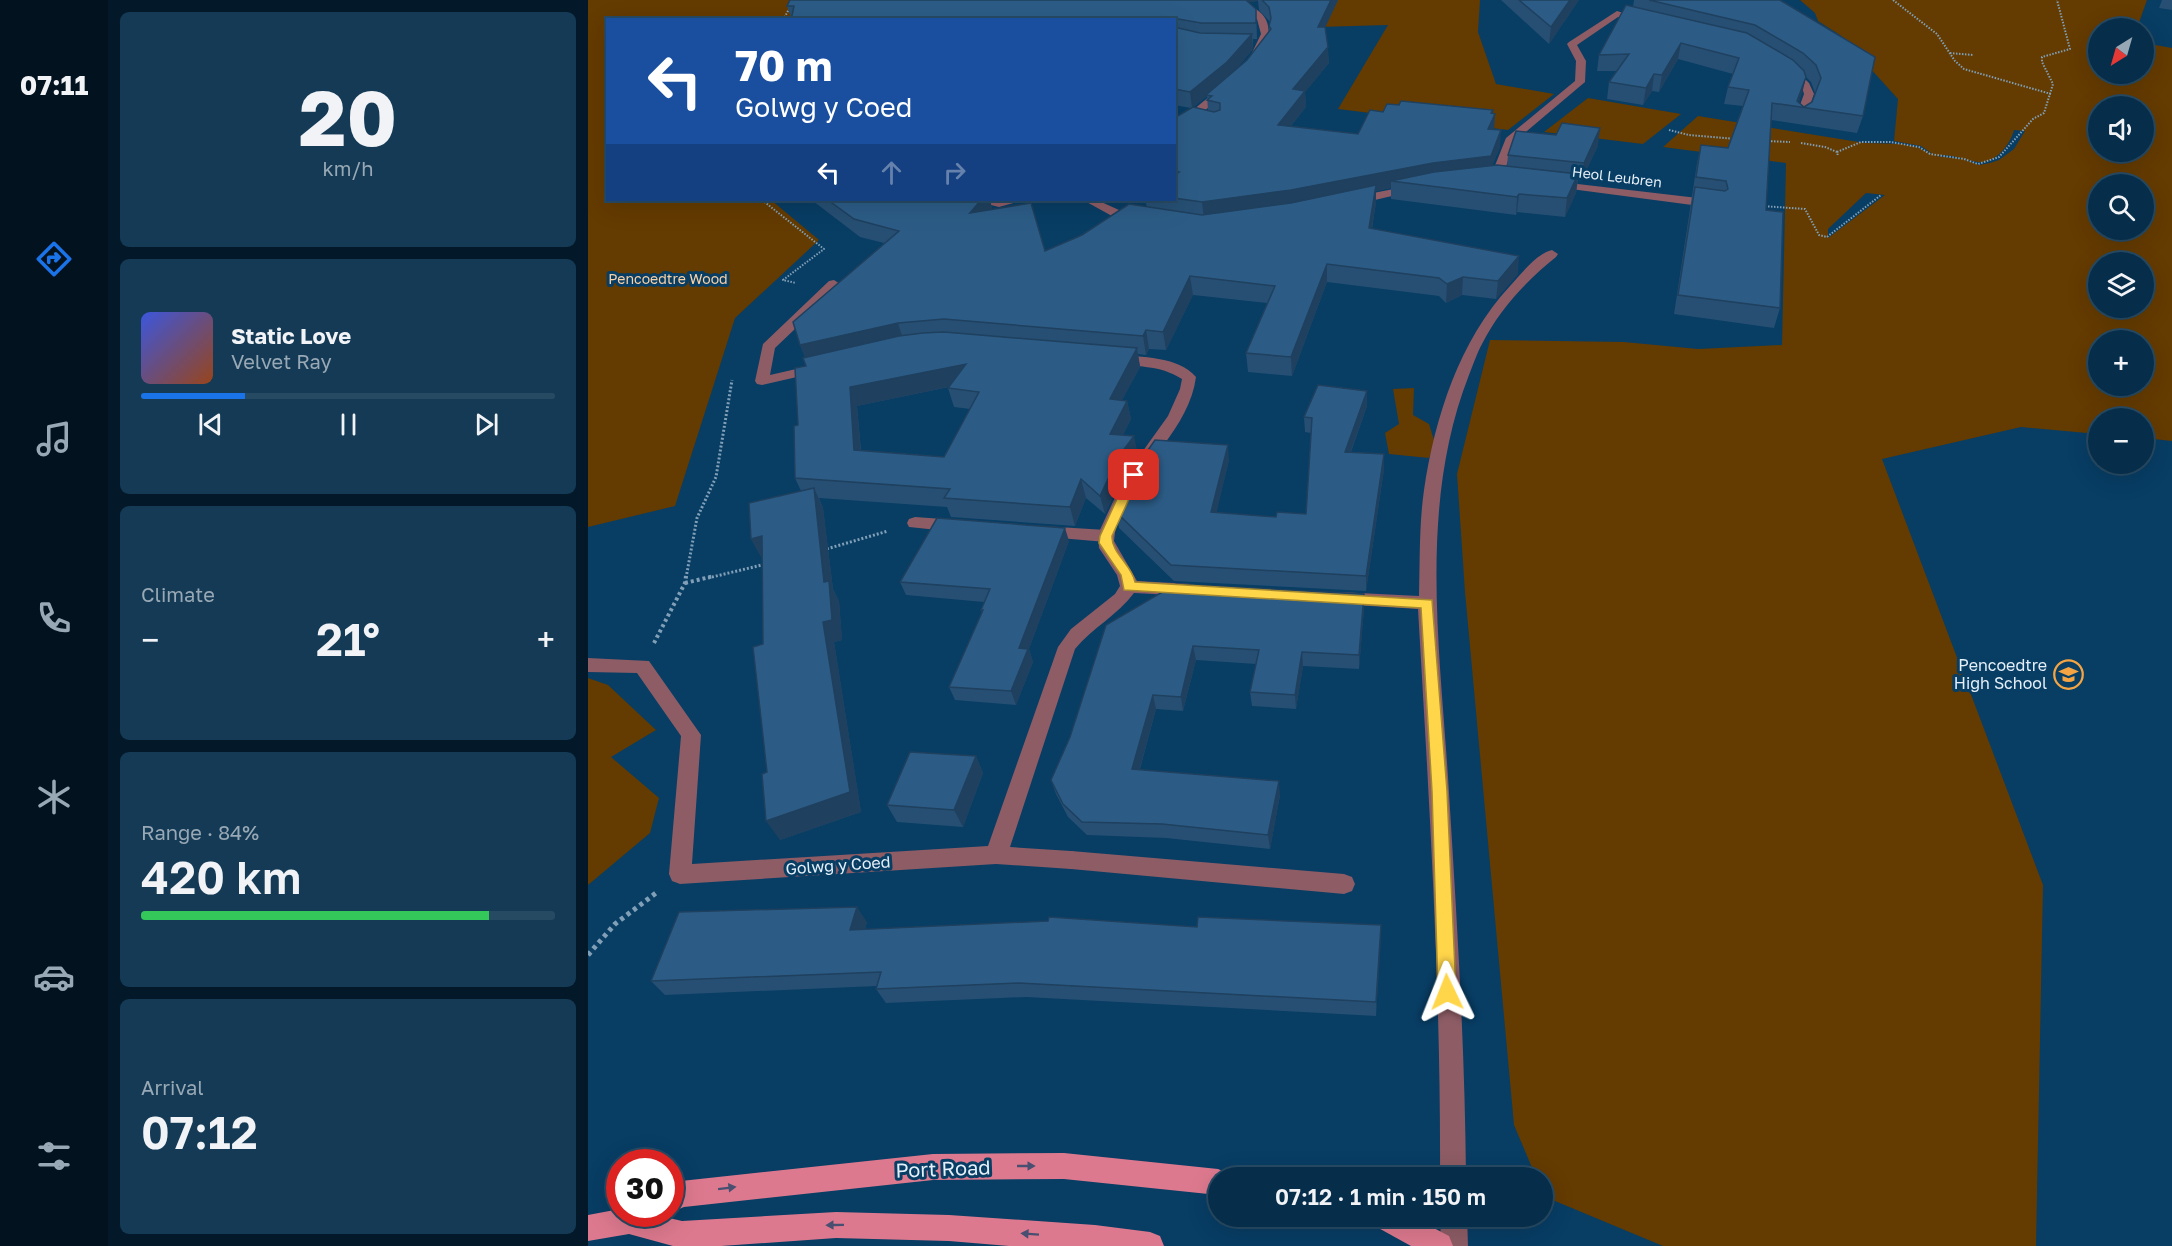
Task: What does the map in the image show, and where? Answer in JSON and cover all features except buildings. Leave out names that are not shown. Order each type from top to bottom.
[{"type":"main road","name":"Port Road","points":[[684,1194],[933,1167],[1064,1166],[1208,1181]]},
{"type":"main road","points":[[588,1228],[606,1224]]},
{"type":"main road","points":[[662,1227],[682,1235],[836,1225],[961,1229],[1095,1239],[1150,1246]]},
{"type":"main road","points":[[1403,1227],[1439,1246]]},
{"type":"street","points":[[1220,0],[1246,8],[1261,18],[1268,30],[1265,44],[1249,63]]},
{"type":"street","points":[[1246,8],[1265,4]]},
{"type":"street","points":[[1496,179],[1509,140],[1580,82],[1581,61],[1572,44],[1629,8]]},
{"type":"street","points":[[1617,14],[1650,22]]},
{"type":"street","points":[[1246,44],[1265,44]]},
{"type":"street","points":[[1790,71],[1809,87],[1810,95],[1800,119]]},
{"type":"street","points":[[1205,120],[1187,116],[1237,77]]},
{"type":"street","name":"Heol Leubren","points":[[1540,183],[1717,204]]},
{"type":"street","points":[[1337,204],[1423,187]]},
{"type":"street","points":[[988,201],[999,203],[1008,201]]},
{"type":"street","points":[[1091,201],[1116,213],[1149,218]]},
{"type":"street","points":[[1454,1167],[1439,791],[1427,603],[1432,491],[1456,387],[1469,355],[1490,320],[1532,270],[1552,254]]},
{"type":"street","points":[[828,366],[762,381],[768,347],[834,284]]},
{"type":"street","points":[[996,855],[1067,647],[1077,634],[1121,598],[1129,587],[1127,575],[1107,548],[1106,536],[1131,481],[1167,429],[1189,387],[1188,377],[1179,369],[1164,364],[1101,357]]},
{"type":"street","points":[[915,523],[974,527]]},
{"type":"street","points":[[1022,530],[1106,536]]},
{"type":"street","points":[[1129,587],[1210,591]]},
{"type":"street","points":[[1326,598],[1427,603]]},
{"type":"street","points":[[588,665],[642,666],[690,735],[680,874]]},
{"type":"street","name":"Golwg y Coed","points":[[680,874],[996,855],[1344,884]]},
{"type":"street","points":[[1454,1227],[1454,1246]]},
{"type":"path","points":[[784,18],[795,0]]},
{"type":"path","points":[[1893,0],[1937,34],[1964,69],[2051,94]]},
{"type":"path","points":[[1755,140],[1803,143],[1825,147],[1837,154],[1861,142],[1890,142],[1919,147],[1940,156],[1964,159],[1978,164],[1999,157],[2033,119],[2044,112],[2053,84],[2042,57],[2070,50],[2070,39],[2057,10],[2057,0]]},
{"type":"path","points":[[1949,52],[1973,55]]},
{"type":"path","points":[[1669,130],[1689,135],[1743,140]]},
{"type":"path","points":[[1717,204],[1805,209],[1819,236],[1827,237],[1881,195]]},
{"type":"path","points":[[763,201],[824,249],[783,280],[796,283],[789,290]]},
{"type":"path","points":[[642,666],[685,583],[697,518],[716,477],[733,376]]},
{"type":"path","points":[[813,553],[915,523]]},
{"type":"path","points":[[685,583],[766,564]]},
{"type":"path","points":[[588,955],[615,924],[680,874]]},
{"type":"green space","name":"Pencoedtre Wood","points":[[588,0],[804,0],[793,18],[606,18],[606,201],[772,201],[819,240],[735,318],[675,506],[588,527]]},
{"type":"green space","points":[[1305,0],[1480,0],[1478,32],[1496,84],[1554,94],[1508,130],[1338,109],[1388,25],[1284,28]]},
{"type":"green space","points":[[1800,0],[2147,0],[2141,18],[2088,18],[2088,84],[2154,84],[2154,45],[2172,48],[2172,441],[2154,439],[2154,408],[2088,408],[2088,433],[2021,427],[1882,459],[2043,885],[2036,1246],[1663,1246],[1553,1200],[1553,1167],[1532,1167],[1514,1125],[1465,592],[1457,474],[1490,340],[1624,342],[1698,349],[1782,345],[1786,163],[1663,147],[1698,116],[1865,143],[1902,144],[1917,147],[1934,155],[1921,146],[1894,141],[1898,99],[1840,35],[1818,21],[1815,13]],"holes":[[[2014,130],[2025,131],[2014,149],[1999,160],[1979,165],[1963,159],[1936,156],[1946,155],[1984,162],[2001,152],[2009,142]],[[1866,193],[1885,195],[1828,238],[1828,229]]]},
{"type":"green space","points":[[1588,98],[1681,114],[1643,144],[1544,132]]},
{"type":"green space","points":[[1414,388],[1413,415],[1429,424],[1435,443],[1429,458],[1389,454],[1385,433],[1399,424],[1393,389]]},
{"type":"green space","points":[[588,678],[608,685],[656,730],[611,757],[659,798],[650,833],[588,885]]},
{"type":"place","name":"Pencoedtre High School","points":[[2068,674]]},
{"type":"route","points":[[1134,475],[1127,486],[1105,543],[1127,575],[1129,587],[1427,603],[1439,791],[1447,992]]}]
